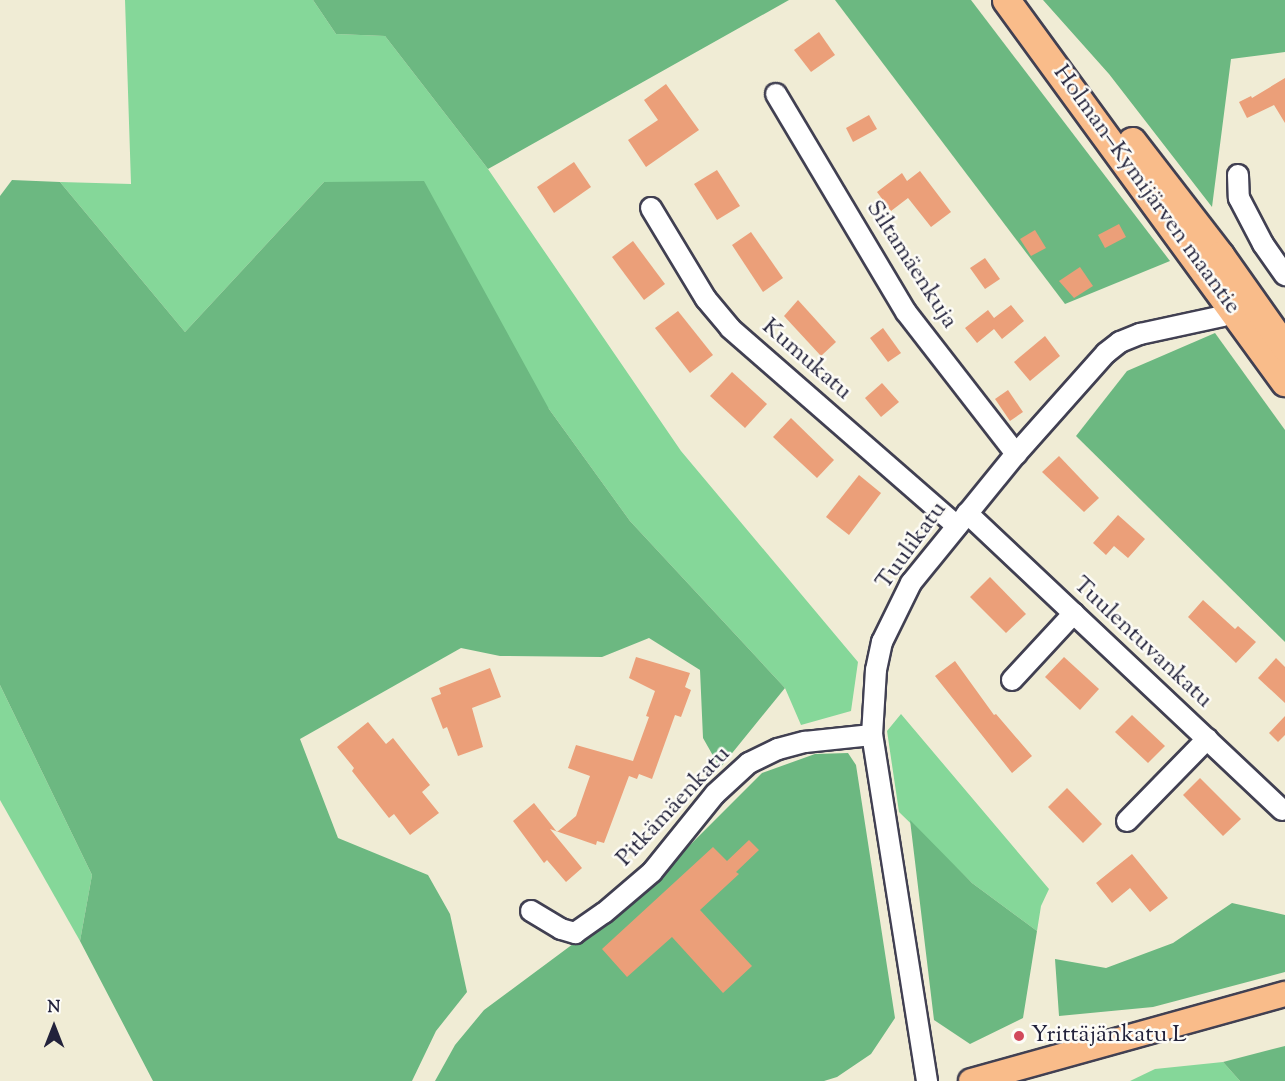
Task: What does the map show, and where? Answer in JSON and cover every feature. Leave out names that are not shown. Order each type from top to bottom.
[{"type":"highway","name":"Holman–Kymijärven maantie","points":[[1008,0],[1095,94],[1146,158],[1285,347]]},
{"type":"highway","name":"Holman–Kymijärven maantie","points":[[1008,0],[1285,382]]},
{"type":"main road","points":[[971,1081],[1285,994]]},
{"type":"street","name":"Siltamäenkuja","points":[[776,94],[906,312],[1016,454]]},
{"type":"street","points":[[1238,175],[1239,198],[1272,259],[1285,275]]},
{"type":"street","name":"Kumukatu","points":[[651,208],[706,299],[730,328],[962,520]]},
{"type":"street","name":"Tuulikatu","points":[[927,1081],[872,735],[876,670],[882,642],[911,583],[1016,454],[1106,352],[1120,342],[1140,334],[1223,316]]},
{"type":"street","name":"Tuulentuvankatu","points":[[962,520],[1074,613],[1282,810]]},
{"type":"street","points":[[1012,680],[1074,613]]},
{"type":"street","name":"Pitkämäenkatu","points":[[531,911],[561,929],[575,933],[604,913],[652,873],[715,794],[749,763],[771,752],[805,742],[872,735]]},
{"type":"street","points":[[1127,821],[1207,739]]},
{"type":"green space","points":[[125,0],[313,0],[336,34],[385,36],[488,169],[681,451],[858,662],[851,711],[801,725],[785,688],[630,521],[549,409],[324,182],[185,332],[60,182],[131,184]]},
{"type":"green space","points":[[313,0],[789,0],[488,169],[385,36],[336,34]]},
{"type":"green space","points":[[835,0],[971,0],[1170,261],[1065,304]]},
{"type":"green space","points":[[1043,0],[1285,0],[1285,52],[1231,59],[1212,207],[1109,74]]},
{"type":"green space","points":[[12,180],[60,182],[185,332],[324,182],[424,181],[549,409],[630,521],[785,688],[720,768],[703,738],[700,670],[649,638],[602,657],[500,656],[461,648],[300,739],[338,838],[428,875],[450,914],[467,992],[436,1031],[412,1081],[153,1081],[80,941],[92,875],[0,685],[0,196]]},
{"type":"green space","points":[[1215,333],[1285,430],[1285,642],[1076,436],[1127,371]]},
{"type":"green space","points":[[0,685],[92,875],[80,941],[0,800]]},
{"type":"green space","points":[[901,714],[1049,889],[1041,906],[1037,931],[972,883],[899,812],[887,731]]},
{"type":"green space","points":[[848,753],[856,765],[895,1018],[871,1054],[837,1077],[824,1081],[435,1081],[455,1045],[484,1010],[643,892],[762,773],[815,754]]},
{"type":"green space","points":[[910,820],[972,883],[1037,931],[1023,1018],[970,1044],[934,1020]]},
{"type":"green space","points":[[1232,903],[1285,915],[1285,972],[1153,1007],[1059,1016],[1055,959],[1106,968],[1173,943]]},
{"type":"green space","points":[[1285,1046],[1285,1081],[1240,1081],[1223,1062]]},
{"type":"green space","points":[[1223,1062],[1240,1081],[1130,1081],[1155,1069]]},
{"type":"building","points":[[819,32],[835,55],[811,72],[794,50]]},
{"type":"building","points":[[1285,78],[1285,123],[1274,105],[1247,118],[1239,102],[1251,96],[1252,98]]},
{"type":"building","points":[[666,84],[699,130],[646,167],[628,140],[658,120],[644,100]]},
{"type":"building","points":[[869,115],[877,129],[853,142],[846,128]]},
{"type":"building","points":[[574,162],[591,187],[554,213],[537,187]]},
{"type":"building","points":[[717,170],[740,206],[717,220],[694,184]]},
{"type":"building","points":[[920,171],[951,212],[931,227],[908,198],[891,211],[877,192],[902,173],[907,181]]},
{"type":"building","points":[[1119,224],[1126,237],[1105,248],[1098,235]]},
{"type":"building","points":[[1035,230],[1046,248],[1031,256],[1020,239]]},
{"type":"building","points":[[751,232],[783,278],[763,292],[732,245]]},
{"type":"building","points":[[633,241],[665,284],[644,300],[612,257]]},
{"type":"building","points":[[985,258],[1000,279],[985,289],[970,268]]},
{"type":"building","points":[[1080,267],[1093,286],[1074,298],[1059,281]]},
{"type":"building","points":[[798,300],[836,342],[821,356],[784,316]]},
{"type":"building","points":[[1011,305],[1024,321],[1002,339],[994,329],[977,343],[965,328],[988,310],[994,318]]},
{"type":"building","points":[[678,311],[713,355],[690,373],[655,328]]},
{"type":"building","points":[[883,328],[901,353],[888,362],[870,338]]},
{"type":"building","points":[[1045,336],[1060,356],[1030,381],[1014,362]]},
{"type":"building","points":[[732,372],[767,404],[745,428],[710,396]]},
{"type":"building","points":[[882,383],[899,402],[881,417],[865,398]]},
{"type":"building","points":[[1008,390],[1023,412],[1010,421],[995,399]]},
{"type":"building","points":[[791,418],[834,460],[817,478],[773,437]]},
{"type":"building","points":[[1059,456],[1099,498],[1084,512],[1042,472]]},
{"type":"building","points":[[859,475],[881,493],[849,535],[826,517]]},
{"type":"building","points":[[1118,515],[1145,539],[1128,558],[1114,546],[1106,555],[1093,543]]},
{"type":"building","points":[[990,577],[1026,614],[1006,633],[970,597]]},
{"type":"building","points":[[1203,600],[1235,629],[1238,626],[1256,642],[1236,663],[1188,617]]},
{"type":"building","points":[[636,657],[690,673],[685,687],[691,690],[681,717],[675,715],[652,779],[639,774],[637,779],[629,776],[604,843],[597,841],[596,845],[557,832],[576,816],[590,776],[568,768],[576,745],[633,761],[649,717],[646,716],[655,691],[629,678]]},
{"type":"building","points":[[1064,657],[1099,689],[1080,710],[1045,677]]},
{"type":"building","points":[[1276,658],[1285,667],[1285,703],[1258,678]]},
{"type":"building","points":[[955,661],[994,715],[996,714],[1032,756],[1012,773],[935,676]]},
{"type":"building","points":[[490,668],[501,697],[472,708],[483,747],[458,756],[447,727],[443,729],[431,698],[441,694],[439,688]]},
{"type":"building","points":[[1132,715],[1165,746],[1148,763],[1115,732]]},
{"type":"building","points":[[1285,716],[1285,735],[1278,742],[1269,733]]},
{"type":"building","points":[[368,722],[386,744],[393,738],[430,785],[422,792],[439,813],[410,835],[394,814],[389,818],[352,771],[354,768],[337,747]]},
{"type":"building","points":[[1200,778],[1241,819],[1223,836],[1183,795]]},
{"type":"building","points":[[1067,788],[1102,824],[1083,843],[1048,807]]},
{"type":"building","points":[[534,803],[556,831],[550,829],[582,868],[566,882],[547,860],[544,863],[513,821]]},
{"type":"building","points":[[749,840],[759,850],[736,872],[739,874],[700,910],[752,966],[723,993],[672,937],[627,977],[602,949],[713,847],[727,861]]},
{"type":"building","points":[[1132,854],[1168,898],[1150,912],[1130,888],[1112,903],[1096,883]]},
{"type":"place","name":"Yrittäjänkatu L","points":[[1019,1036]]}]
